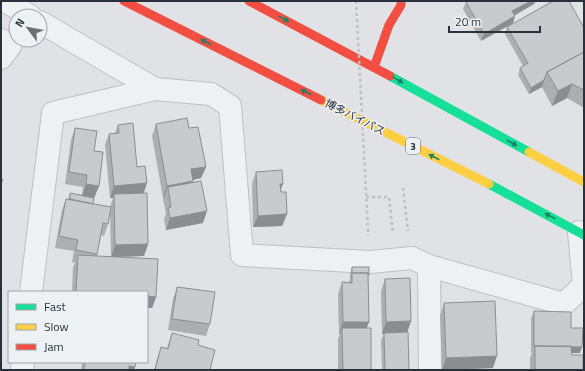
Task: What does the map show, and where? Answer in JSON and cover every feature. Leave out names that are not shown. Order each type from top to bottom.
[{"type":"main road","name":"博多バイパス","points":[[124,1],[497,188],[581,233]]},
{"type":"main road","points":[[249,1],[374,67],[584,182]]},
{"type":"main road","points":[[374,67],[389,25],[401,5],[401,1]]},
{"type":"street","points":[[5,1],[17,8]]},
{"type":"street","points":[[48,27],[155,89]]},
{"type":"street","points":[[1,40],[10,46],[1,58]]},
{"type":"street","points":[[31,291],[53,113],[155,89],[211,94],[230,106],[242,255],[370,262],[412,258],[429,266],[564,304],[584,285],[581,233]]},
{"type":"street","points":[[429,266],[430,370]]},
{"type":"path","points":[[356,1],[368,230]]},
{"type":"path","points":[[403,188],[409,238]]},
{"type":"path","points":[[366,197],[389,197],[394,236]]},
{"type":"building","points":[[531,1],[512,11],[515,16],[484,34],[466,2]]},
{"type":"building","points":[[553,1],[569,1],[584,28],[584,52],[547,72],[544,80],[531,88],[520,68],[528,63],[507,27]]},
{"type":"building","points":[[584,52],[584,90],[572,84],[558,91],[547,72]]},
{"type":"building","points":[[187,118],[189,128],[198,127],[206,167],[191,169],[193,181],[167,186],[156,124]]},
{"type":"building","points":[[133,123],[137,167],[145,166],[147,183],[114,186],[109,134],[119,133],[118,125]]},
{"type":"building","points":[[75,128],[97,131],[94,151],[103,152],[99,186],[86,184],[87,175],[69,172]]},
{"type":"building","points":[[282,170],[283,184],[280,184],[281,192],[286,192],[287,214],[258,216],[256,172]]},
{"type":"building","points":[[201,181],[207,211],[170,218],[168,208],[171,207],[168,187]]},
{"type":"building","points":[[70,193],[94,198],[93,204],[70,199]]},
{"type":"building","points":[[147,193],[148,244],[115,245],[114,194]]},
{"type":"building","points":[[66,199],[111,207],[108,224],[103,223],[97,254],[76,250],[78,240],[59,236]]},
{"type":"building","points":[[78,255],[158,259],[156,297],[148,296],[148,291],[76,291]]},
{"type":"building","points":[[352,267],[369,267],[369,275],[368,273],[352,273]]},
{"type":"building","points":[[352,273],[368,273],[369,322],[343,322],[342,282],[352,283]]},
{"type":"building","points":[[410,278],[411,321],[386,322],[385,279]]},
{"type":"building","points":[[177,287],[215,292],[210,324],[172,319]]},
{"type":"building","points":[[495,301],[497,356],[446,358],[444,303]]},
{"type":"building","points":[[534,311],[571,312],[571,328],[583,328],[582,347],[534,346]]},
{"type":"building","points":[[342,328],[371,328],[371,370],[343,370]]},
{"type":"building","points":[[408,332],[409,370],[385,370],[384,333]]},
{"type":"building","points":[[172,333],[199,340],[198,345],[215,350],[210,370],[155,370],[161,347],[168,349]]},
{"type":"building","points":[[535,346],[571,346],[572,355],[583,355],[583,370],[535,370]]},
{"type":"building","points":[[85,363],[136,363],[135,367],[129,366],[129,370],[84,370]]},
{"type":"traffic: fast","points":[[390,76],[529,152]]},
{"type":"traffic: fast","points":[[489,184],[584,235]]},
{"type":"traffic: slow","points":[[321,100],[489,184]]},
{"type":"traffic: slow","points":[[529,152],[584,182]]},
{"type":"traffic: jam","points":[[124,1],[321,100]]},
{"type":"traffic: jam","points":[[249,1],[390,76]]},
{"type":"traffic: jam","points":[[374,67],[389,25],[401,5],[401,1]]}]
